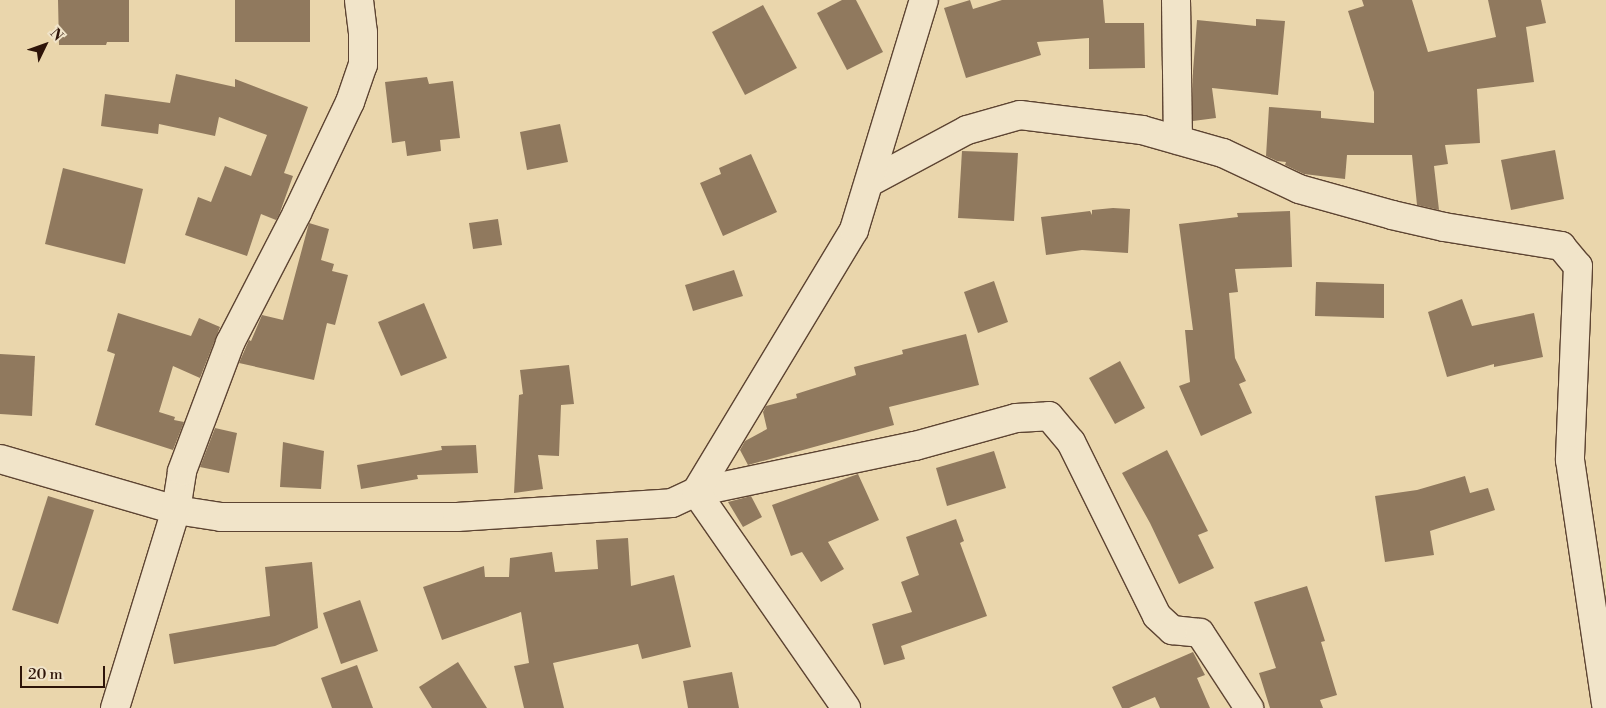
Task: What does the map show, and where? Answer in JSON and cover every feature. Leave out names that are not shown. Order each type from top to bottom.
[{"type":"street","points":[[114,708],[176,510],[182,471],[230,342],[305,196],[350,102],[363,65],[363,33],[359,0]]},
{"type":"street","points":[[696,492],[854,230],[924,0]]},
{"type":"street","points":[[1176,0],[1178,140]]},
{"type":"street","points":[[870,182],[967,130],[1020,115],[1142,130],[1223,154],[1298,189],[1444,227],[1561,246],[1578,266],[1570,460],[1606,704]]},
{"type":"street","points":[[0,458],[176,510],[221,517],[457,517],[672,503],[696,492],[915,446],[1016,418],[1048,416],[1071,442],[1156,616],[1172,630],[1200,633],[1249,708]]},
{"type":"street","points":[[696,492],[846,708]]},
{"type":"building","points":[[58,0],[129,0],[129,42],[107,42],[106,45],[59,45]]},
{"type":"building","points":[[235,0],[310,0],[310,42],[235,42]]},
{"type":"building","points":[[842,0],[856,0],[883,52],[847,70],[817,13]]},
{"type":"building","points":[[970,0],[973,9],[1002,0],[1103,0],[1105,23],[1144,23],[1145,68],[1089,69],[1089,38],[1037,42],[1041,55],[966,78],[944,8]]},
{"type":"building","points":[[1362,0],[1412,0],[1428,52],[1496,37],[1488,0],[1541,0],[1546,23],[1526,27],[1534,82],[1477,89],[1480,143],[1445,145],[1448,164],[1434,166],[1439,210],[1417,205],[1412,155],[1347,155],[1345,179],[1304,174],[1285,165],[1286,162],[1277,161],[1266,156],[1269,107],[1321,111],[1321,118],[1374,123],[1374,92],[1348,11],[1364,6]]},
{"type":"building","points":[[763,5],[797,68],[745,95],[712,32]]},
{"type":"building","points":[[1256,19],[1285,21],[1278,95],[1212,88],[1216,118],[1193,121],[1193,71],[1197,20],[1256,26]]},
{"type":"building","points":[[176,74],[235,87],[235,79],[308,107],[284,173],[293,176],[279,215],[276,220],[261,214],[247,256],[185,235],[198,197],[211,202],[225,166],[251,176],[267,135],[219,117],[215,136],[159,124],[158,134],[101,126],[105,94],[170,103]]},
{"type":"building","points":[[427,77],[429,84],[453,81],[460,138],[440,140],[441,151],[407,156],[405,141],[392,143],[385,82]]},
{"type":"building","points":[[560,124],[568,162],[527,170],[520,132]]},
{"type":"building","points":[[1555,150],[1564,199],[1511,210],[1501,160]]},
{"type":"building","points":[[962,151],[1018,153],[1014,221],[958,218]]},
{"type":"building","points":[[751,154],[777,212],[723,236],[700,183],[721,174],[719,168]]},
{"type":"building","points":[[63,168],[143,189],[125,264],[45,244]]},
{"type":"building","points":[[1130,209],[1128,253],[1082,250],[1046,255],[1041,217],[1090,211],[1092,215],[1092,210]]},
{"type":"building","points":[[1290,211],[1292,267],[1235,269],[1238,292],[1229,293],[1235,358],[1246,381],[1239,384],[1252,413],[1201,436],[1179,386],[1190,382],[1185,330],[1193,330],[1179,224],[1238,217],[1237,213]]},
{"type":"building","points":[[498,219],[502,245],[473,249],[469,223]]},
{"type":"building","points":[[309,223],[329,229],[321,260],[334,264],[332,271],[348,275],[335,325],[327,323],[314,380],[239,363],[262,315],[283,320]]},
{"type":"building","points":[[734,270],[743,296],[693,311],[685,285]]},
{"type":"building","points":[[994,281],[1008,322],[978,333],[964,292]]},
{"type":"building","points":[[1316,282],[1384,284],[1384,318],[1315,316]]},
{"type":"building","points":[[1462,299],[1472,326],[1534,313],[1543,357],[1494,367],[1494,364],[1447,377],[1428,312]]},
{"type":"building","points":[[424,303],[447,358],[401,376],[378,322]]},
{"type":"building","points":[[118,313],[191,336],[199,318],[220,327],[200,378],[173,366],[159,412],[175,417],[174,420],[184,422],[173,450],[95,425],[115,354],[107,351]]},
{"type":"building","points":[[966,334],[979,385],[889,407],[894,425],[748,465],[740,450],[745,441],[767,429],[763,412],[766,406],[797,398],[796,394],[856,375],[854,367],[903,354],[902,350]]},
{"type":"building","points":[[0,354],[35,356],[32,416],[0,414]]},
{"type":"building","points":[[1120,361],[1145,408],[1115,424],[1089,378]]},
{"type":"building","points":[[569,365],[574,404],[561,405],[559,456],[538,455],[543,489],[514,493],[519,395],[523,394],[520,370]]},
{"type":"building","points":[[215,428],[237,433],[229,473],[200,467]]},
{"type":"building","points":[[283,442],[324,451],[321,489],[280,487]]},
{"type":"building","points":[[476,445],[478,473],[417,475],[418,479],[361,489],[357,465],[442,450],[441,446]]},
{"type":"building","points":[[1167,450],[1208,531],[1198,535],[1214,568],[1179,584],[1150,523],[1122,473]]},
{"type":"building","points":[[994,451],[1006,488],[947,506],[936,468]]},
{"type":"building","points":[[858,474],[879,520],[828,542],[844,569],[821,582],[802,552],[791,556],[772,505]]},
{"type":"building","points":[[1465,476],[1470,493],[1488,488],[1495,510],[1430,531],[1434,555],[1385,562],[1375,496],[1417,490]]},
{"type":"building","points":[[48,496],[94,510],[58,624],[12,610]]},
{"type":"building","points":[[751,496],[762,517],[743,527],[728,502]]},
{"type":"building","points":[[956,519],[964,541],[960,543],[987,616],[901,646],[905,659],[884,665],[872,624],[912,612],[901,582],[919,575],[906,537]]},
{"type":"building","points":[[628,538],[631,586],[674,575],[691,647],[642,659],[638,644],[553,663],[564,708],[524,708],[514,666],[529,663],[521,612],[442,640],[423,587],[484,566],[485,577],[509,577],[510,558],[552,552],[555,572],[598,569],[596,540]]},
{"type":"building","points":[[312,562],[318,628],[275,646],[174,664],[169,634],[270,616],[265,567]]},
{"type":"building","points":[[1307,586],[1325,641],[1321,642],[1337,695],[1320,700],[1323,708],[1270,708],[1259,673],[1276,668],[1254,602]]},
{"type":"building","points":[[360,600],[378,651],[341,664],[323,613]]},
{"type":"building","points":[[1193,652],[1205,675],[1197,678],[1210,708],[1160,708],[1155,697],[1129,708],[1122,708],[1112,687]]},
{"type":"building","points":[[458,662],[487,708],[432,708],[419,687]]},
{"type":"building","points":[[357,665],[373,708],[332,708],[321,678]]},
{"type":"building","points":[[732,672],[739,708],[688,708],[683,681]]}]
